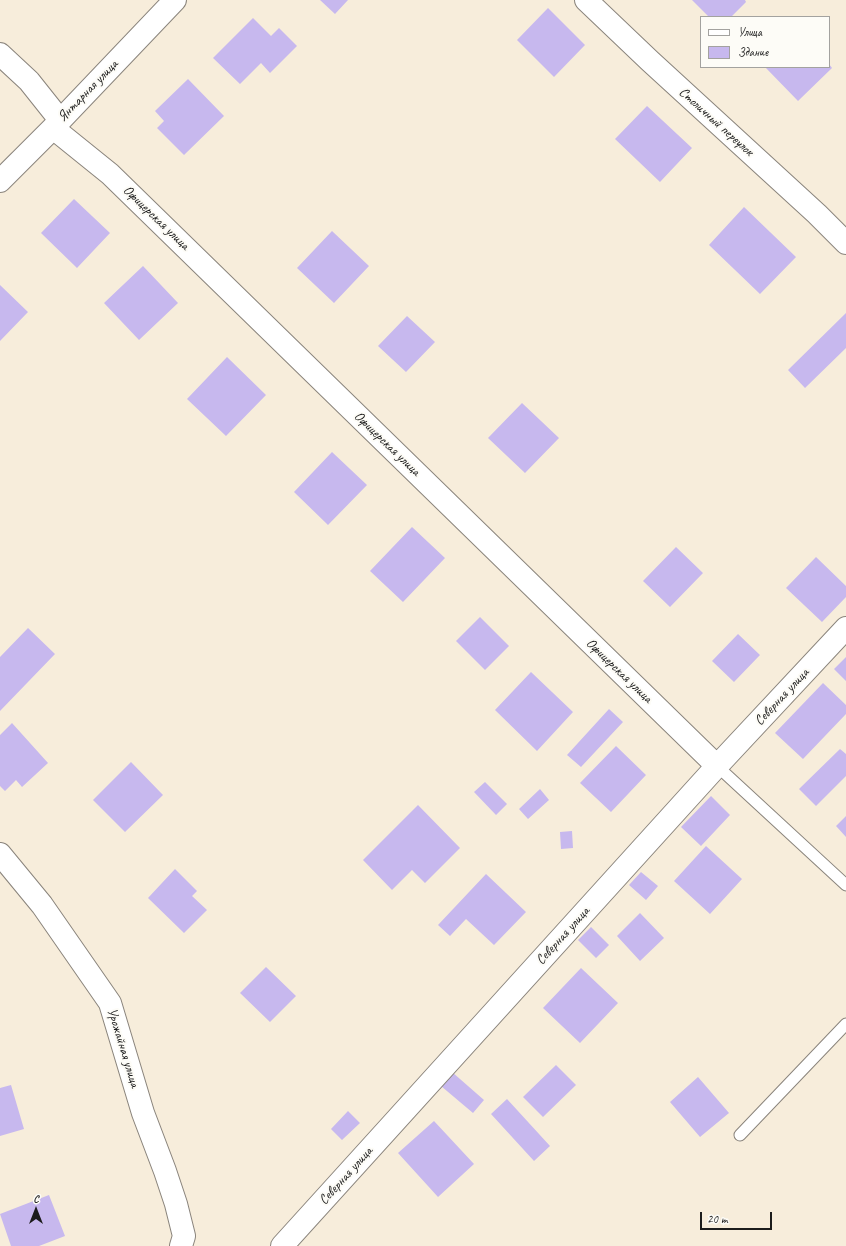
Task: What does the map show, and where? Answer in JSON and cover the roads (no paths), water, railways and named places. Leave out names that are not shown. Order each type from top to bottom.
[{"type":"street","name":"Янтарная улица","points":[[0,181],[57,124],[175,0]]},
{"type":"street","name":"Столичный переулок","points":[[586,0],[650,61],[817,214],[846,243]]},
{"type":"street","name":"Офицерская улица","points":[[0,54],[29,81],[57,124],[717,766]]},
{"type":"street","name":"Северная улица","points":[[282,1246],[717,766],[846,628]]},
{"type":"street","name":"Урожайная улица","points":[[0,854],[42,905],[110,1003],[143,1112],[176,1204],[184,1236],[181,1246]]},
{"type":"lane","points":[[717,766],[846,885]]},
{"type":"lane","points":[[740,1135],[846,1024]]}]
